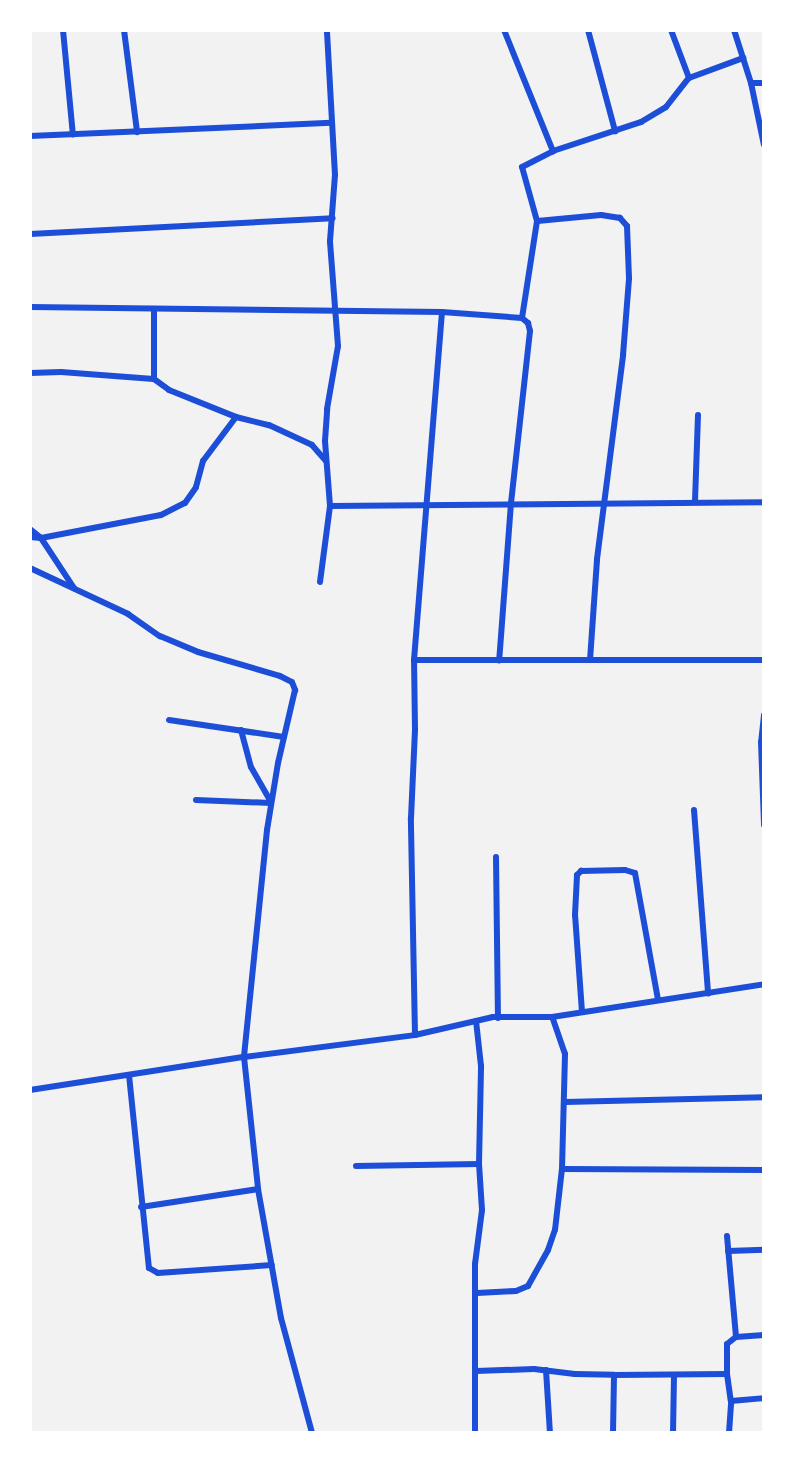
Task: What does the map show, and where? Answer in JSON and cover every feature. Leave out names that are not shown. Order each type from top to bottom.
[{"type":"street","points":[[63,30],[73,135]]},
{"type":"street","points":[[124,30],[137,132]]},
{"type":"street","points":[[320,582],[330,506],[325,441],[327,410],[338,346],[330,242],[335,175],[327,30]]},
{"type":"street","points":[[504,30],[553,151]]},
{"type":"street","points":[[588,30],[615,131]]},
{"type":"street","points":[[671,30],[689,78]]},
{"type":"street","points":[[734,30],[751,83],[764,145]]},
{"type":"street","points":[[522,318],[537,221],[522,167],[553,151],[641,122],[666,106],[689,78],[742,58]]},
{"type":"street","points":[[751,83],[764,83]]},
{"type":"street","points":[[30,136],[332,123]]},
{"type":"street","points":[[537,221],[601,216],[620,218],[627,226],[629,278],[623,355],[603,503],[590,660]]},
{"type":"street","points":[[30,234],[333,218]]},
{"type":"street","points":[[30,308],[334,313],[442,312],[522,318],[528,323],[530,331],[511,503],[498,661]]},
{"type":"street","points":[[154,309],[154,379]]},
{"type":"street","points":[[416,1035],[411,818],[415,729],[414,660],[442,312]]},
{"type":"street","points":[[30,373],[62,372],[154,379],[169,390],[236,417],[269,425],[312,445],[327,462]]},
{"type":"street","points":[[695,501],[698,416]]},
{"type":"street","points":[[30,537],[41,538],[161,515],[185,503],[196,487],[203,461],[236,417]]},
{"type":"street","points":[[330,506],[764,502]]},
{"type":"street","points":[[30,529],[41,538],[74,588]]},
{"type":"street","points":[[30,568],[128,614],[160,636],[188,648],[292,682],[295,690],[271,803],[244,1057],[258,1189],[281,1318],[312,1433]]},
{"type":"street","points":[[414,660],[764,660]]},
{"type":"street","points":[[764,715],[761,742],[764,825]]},
{"type":"street","points":[[169,720],[284,737]]},
{"type":"street","points":[[241,730],[250,767],[271,803]]},
{"type":"street","points":[[195,800],[271,803]]},
{"type":"street","points":[[694,810],[708,993]]},
{"type":"street","points":[[496,857],[498,1018]]},
{"type":"street","points":[[582,1012],[575,915],[577,875],[581,872],[625,870],[635,873],[658,1000]]},
{"type":"street","points":[[30,1090],[244,1057],[416,1035],[476,1021],[498,1018],[552,1017],[764,984]]},
{"type":"street","points":[[477,1293],[516,1291],[528,1286],[549,1250],[555,1230],[562,1169],[565,1054],[552,1017]]},
{"type":"street","points":[[476,1021],[482,1066],[479,1164],[482,1209],[475,1264],[477,1293],[476,1433]]},
{"type":"street","points":[[129,1075],[146,1257],[149,1268],[158,1274],[272,1265]]},
{"type":"street","points":[[565,1102],[764,1096]]},
{"type":"street","points":[[356,1166],[479,1164]]},
{"type":"street","points":[[562,1169],[764,1170]]},
{"type":"street","points":[[141,1207],[258,1189]]},
{"type":"street","points":[[727,1236],[736,1337]]},
{"type":"street","points":[[728,1251],[764,1250]]},
{"type":"street","points":[[729,1433],[731,1401],[727,1374],[727,1344],[736,1337],[764,1335]]},
{"type":"street","points":[[476,1371],[546,1370],[575,1374],[614,1375],[727,1374]]},
{"type":"street","points":[[546,1370],[550,1433]]},
{"type":"street","points":[[613,1433],[614,1375]]},
{"type":"street","points":[[673,1433],[674,1375]]},
{"type":"street","points":[[731,1401],[764,1398]]}]
